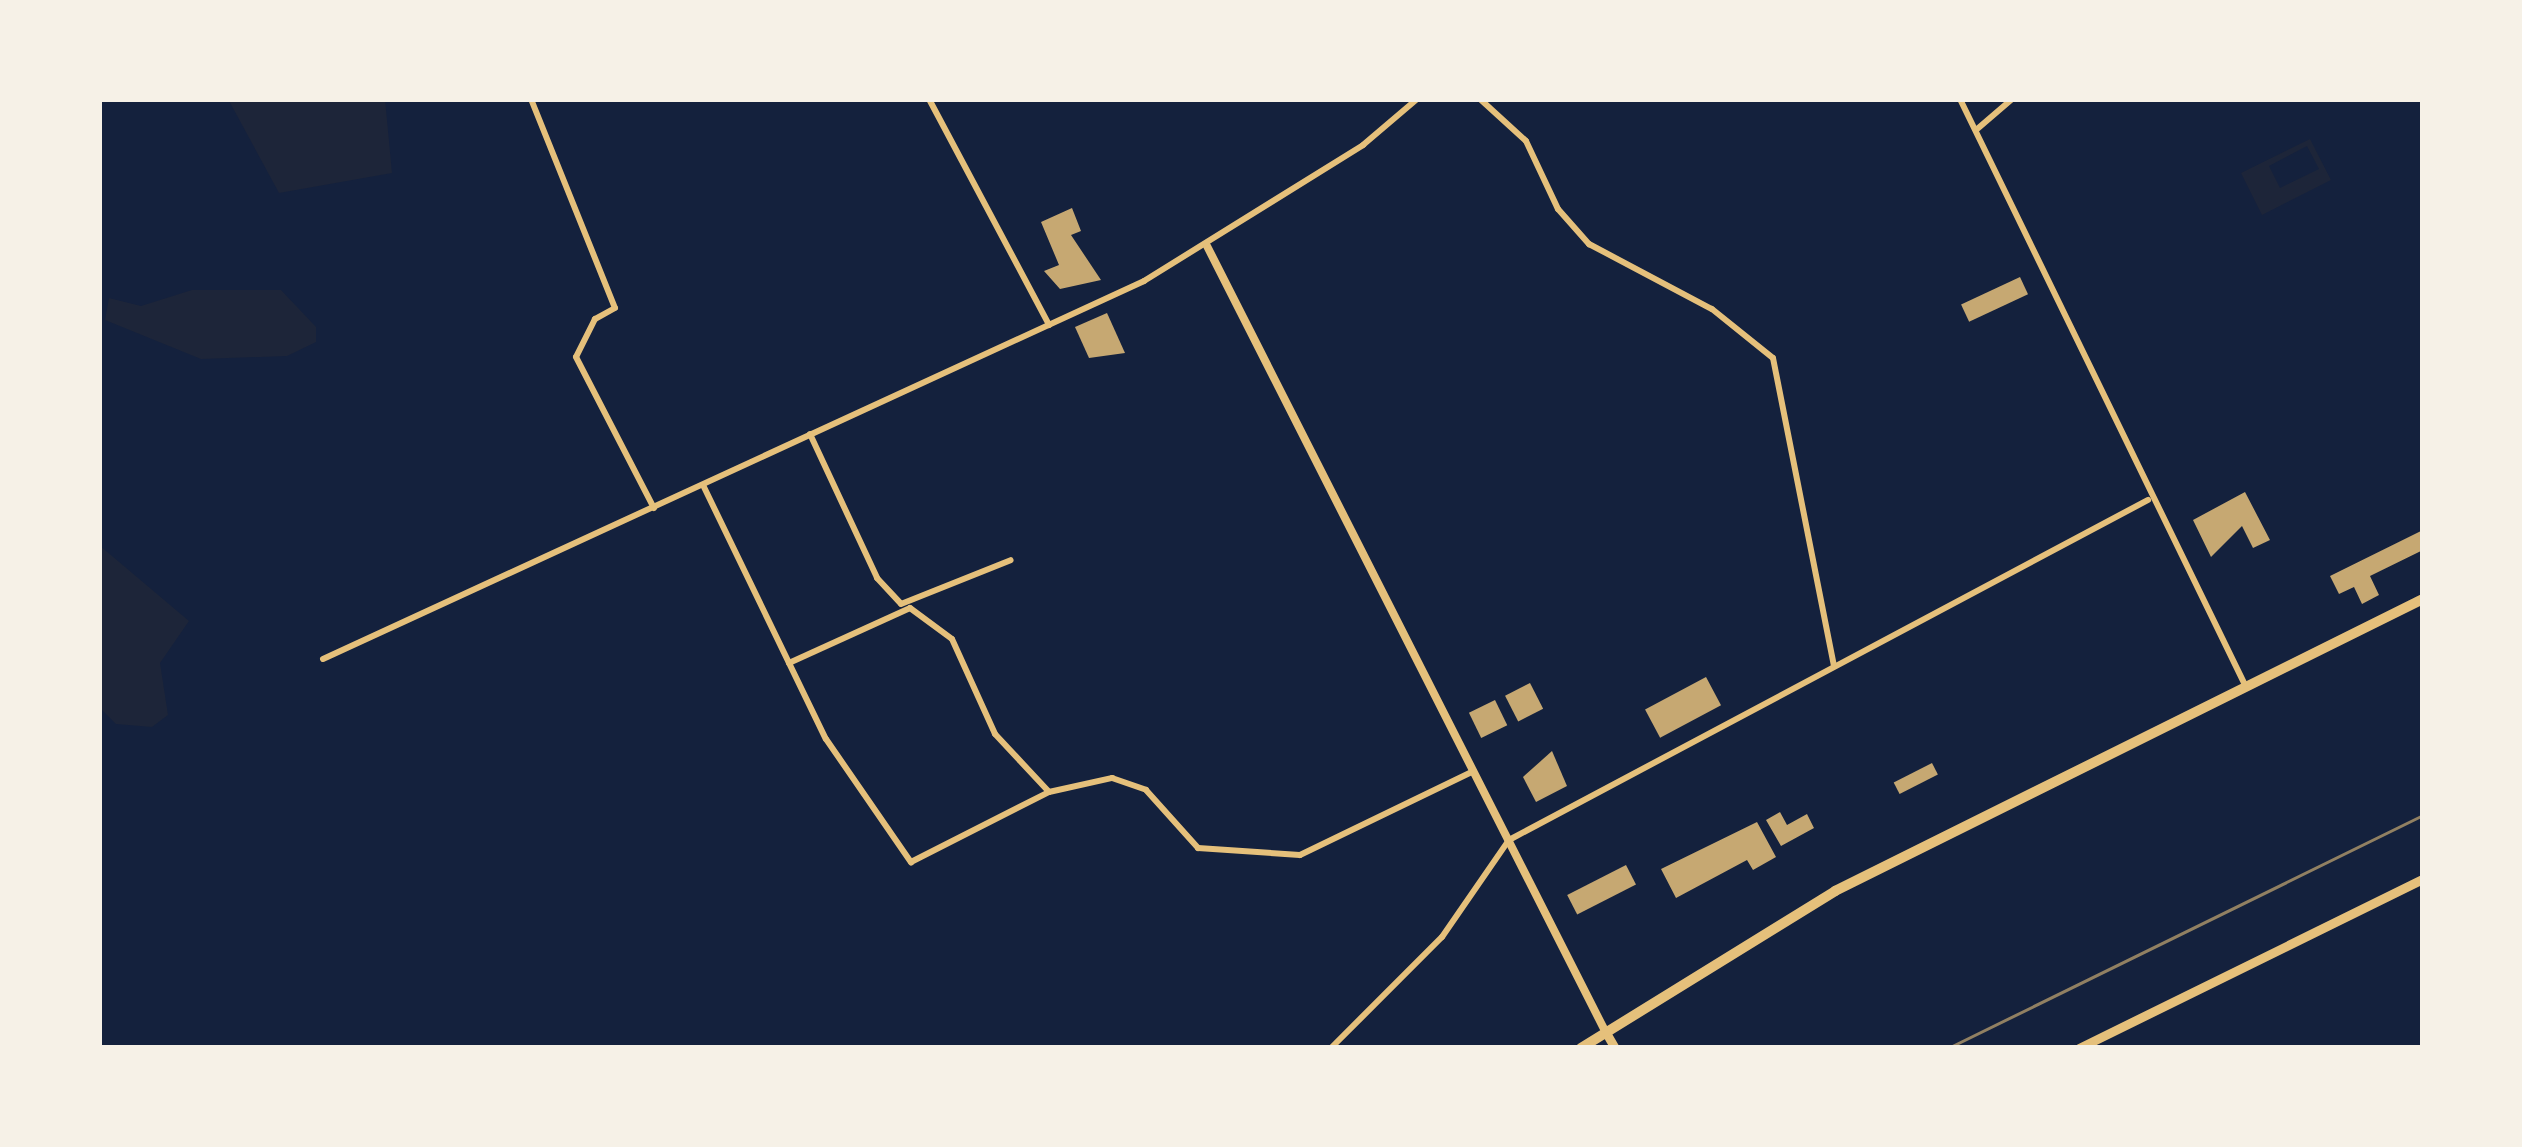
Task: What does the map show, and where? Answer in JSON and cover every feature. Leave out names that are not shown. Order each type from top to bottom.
[{"type":"main road","points":[[1581,1048],[1835,891],[2423,598]]},
{"type":"main road","points":[[2079,1048],[2423,879]]},
{"type":"main road","points":[[1605,1031],[1615,1048]]},
{"type":"street","points":[[531,99],[615,308],[595,319],[576,357],[654,508]]},
{"type":"street","points":[[929,99],[1048,325]]},
{"type":"street","points":[[323,659],[1048,325],[1207,246],[1417,99]]},
{"type":"street","points":[[1480,99],[1526,141],[1558,209],[1589,244],[1712,308],[1773,358],[1834,666]]},
{"type":"street","points":[[1960,99],[2148,500],[2246,688]]},
{"type":"street","points":[[1976,130],[2012,99]]},
{"type":"street","points":[[1207,246],[1605,1031]]},
{"type":"street","points":[[810,434],[877,578],[952,639],[995,734],[1049,792]]},
{"type":"street","points":[[703,484],[855,792],[911,862],[1049,792],[1124,778],[1198,848],[1300,855],[1474,771]]},
{"type":"street","points":[[1331,1048],[1442,937],[1509,840],[2148,500]]},
{"type":"street","points":[[790,663],[1010,560]]},
{"type":"shaded area","points":[[228,99],[385,99],[392,173],[279,193]]},
{"type":"shaded area","points":[[2310,139],[2331,180],[2262,215],[2241,173]],"holes":[[[2307,146],[2319,169],[2280,188],[2269,166]]]},
{"type":"shaded area","points":[[192,290],[281,290],[316,327],[316,342],[287,356],[201,359],[105,320],[109,298],[141,306]]},
{"type":"shaded area","points":[[99,545],[189,621],[160,663],[168,715],[152,727],[116,724],[99,707]]},
{"type":"building","points":[[1072,208],[1081,231],[1071,235],[1101,280],[1060,289],[1044,271],[1059,265],[1041,222]]},
{"type":"building","points":[[2020,277],[2028,294],[1969,322],[1961,304]]},
{"type":"building","points":[[1107,313],[1125,353],[1089,358],[1075,327]]},
{"type":"building","points":[[2245,492],[2270,540],[2253,548],[2242,526],[2211,557],[2193,520]]},
{"type":"building","points":[[2423,530],[2423,550],[2370,576],[2379,595],[2362,604],[2354,587],[2339,594],[2330,576]]},
{"type":"building","points":[[1706,677],[1721,705],[1660,738],[1645,709]]},
{"type":"building","points":[[1530,683],[1543,709],[1518,722],[1505,696]]},
{"type":"building","points":[[1495,700],[1507,725],[1481,738],[1469,713]]},
{"type":"building","points":[[1552,751],[1567,786],[1536,802],[1523,777]]},
{"type":"building","points":[[1932,763],[1938,775],[1900,794],[1894,783]]},
{"type":"building","points":[[1780,812],[1787,825],[1807,814],[1814,828],[1781,846],[1766,820]]},
{"type":"building","points":[[1757,822],[1776,857],[1753,870],[1747,860],[1676,898],[1661,869]]},
{"type":"building","points":[[1626,865],[1636,885],[1577,915],[1567,895]]},
{"type":"railway","points":[[1948,1048],[2423,815]]}]
